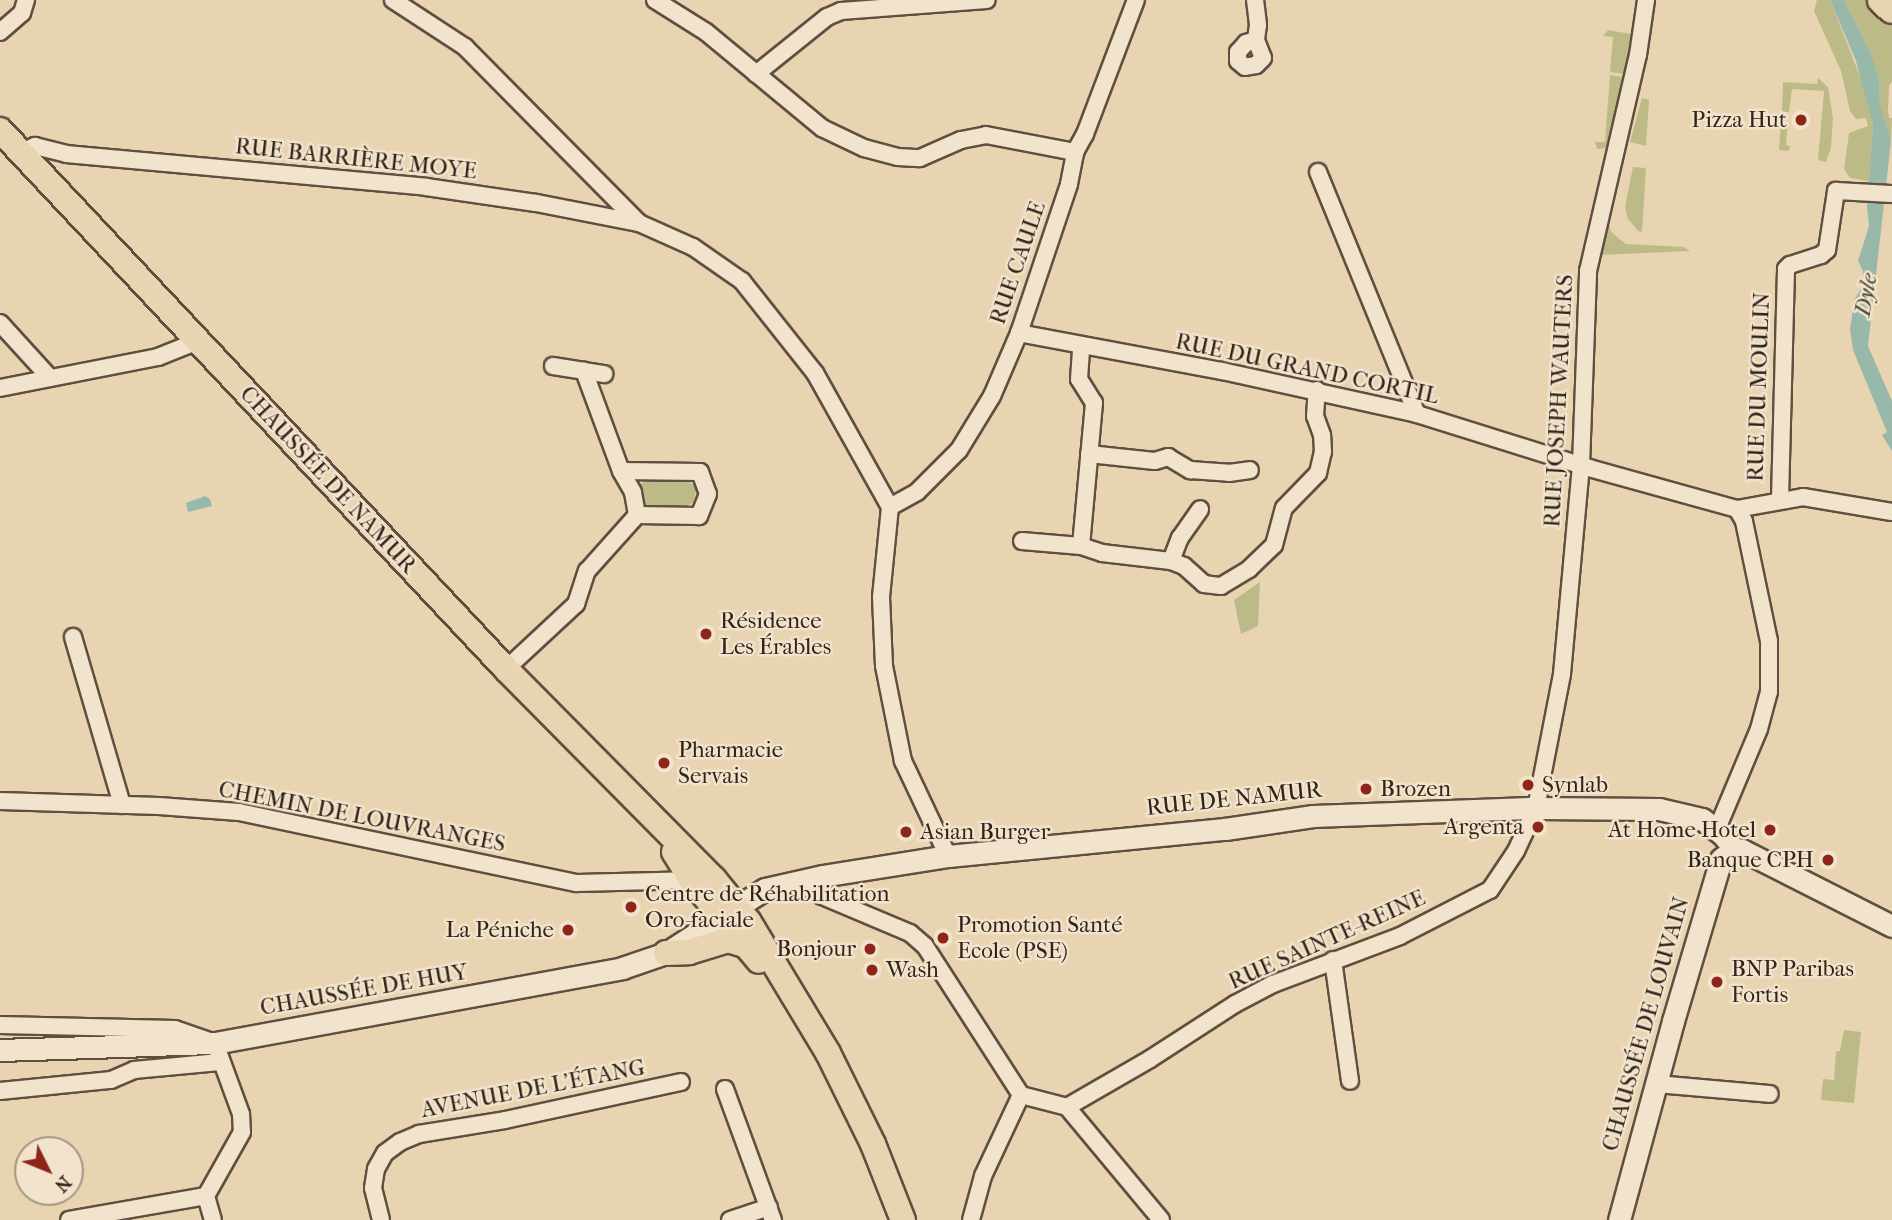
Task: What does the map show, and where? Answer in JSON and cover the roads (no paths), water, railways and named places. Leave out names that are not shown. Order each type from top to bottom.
[{"type":"highway","points":[[1882,0],[1892,9]]},
{"type":"main road","name":"CHAUSSÉE DE NAMUR","points":[[0,130],[506,669],[660,827],[728,911]]},
{"type":"main road","name":"RUE DE NAMUR","points":[[728,911],[765,889],[796,881],[948,856],[1225,829],[1313,816],[1536,808],[1659,809],[1702,820],[1717,829],[1734,849]]},
{"type":"main road","points":[[1734,849],[1742,850],[1892,926]]},
{"type":"main road","name":"CHAUSSÉE DE LOUVAIN","points":[[1619,1220],[1721,859],[1734,849]]},
{"type":"main road","points":[[728,911],[744,945],[798,1004]]},
{"type":"main road","points":[[728,911],[798,1004],[828,1053],[873,1144],[903,1220]]},
{"type":"main road","name":"CHAUSSÉE DE HUY","points":[[0,1050],[218,1052],[610,971],[666,953],[728,911]]},
{"type":"main road","points":[[666,953],[689,952],[728,940],[744,945]]},
{"type":"street","points":[[0,33],[22,13],[26,0]]},
{"type":"street","points":[[393,0],[465,47],[639,223],[693,247],[742,281],[816,373],[890,506],[881,597],[884,666],[902,761],[948,856]]},
{"type":"street","points":[[655,0],[685,8],[756,74],[822,128],[842,140],[876,152],[920,158],[961,140],[986,135],[1075,152]]},
{"type":"street","points":[[756,74],[812,29],[841,10],[987,0]]},
{"type":"street","name":"RUE CAULE","points":[[890,506],[917,492],[958,450],[992,396],[1019,333],[1069,184],[1075,152],[1136,0]]},
{"type":"street","points":[[1255,0],[1258,25],[1256,40]]},
{"type":"street","name":"RUE JOSEPH WAUTERS","points":[[1536,808],[1562,674],[1581,464],[1588,271],[1638,55],[1646,0]]},
{"type":"street","name":"RUE BARRIÈRE MOYE","points":[[21,153],[35,146],[66,153],[426,187],[536,203],[639,223]]},
{"type":"street","points":[[39,172],[66,153]]},
{"type":"street","points":[[1318,172],[1417,414]]},
{"type":"street","name":"RUE DU MOULIN","points":[[1780,499],[1785,277],[1790,265],[1821,255],[1827,250],[1836,191],[1891,194]]},
{"type":"street","points":[[0,323],[50,377]]},
{"type":"street","name":"RUE DU GRAND CORTIL","points":[[1019,333],[1081,347],[1317,390],[1417,414],[1737,509]]},
{"type":"street","points":[[0,388],[158,357],[198,341]]},
{"type":"street","points":[[1080,546],[1094,403],[1079,379],[1081,347]]},
{"type":"street","points":[[553,366],[604,374]]},
{"type":"street","points":[[584,371],[621,471],[633,492],[637,515]]},
{"type":"street","points":[[1022,541],[1080,546],[1102,553],[1171,561],[1189,570],[1204,584],[1221,586],[1249,569],[1274,545],[1284,508],[1318,472],[1323,452],[1322,436],[1315,416],[1317,390]]},
{"type":"street","points":[[1089,454],[1155,461],[1168,457],[1190,470],[1229,473],[1250,470]]},
{"type":"street","points":[[506,669],[576,604],[587,571],[637,515],[699,516],[708,494],[700,472],[621,471]]},
{"type":"street","points":[[1717,829],[1759,729],[1769,692],[1769,641],[1744,521],[1737,509],[1780,499],[1803,497],[1892,512]]},
{"type":"street","points":[[1171,561],[1180,538],[1200,509]]},
{"type":"street","points":[[73,638],[122,804]]},
{"type":"street","name":"CHEMIN DE LOUVRANGES","points":[[0,801],[122,804],[239,812],[576,883],[703,880]]},
{"type":"street","name":"RUE SAINTE-REINE","points":[[1067,1107],[1150,1059],[1235,1004],[1333,960],[1400,936],[1490,890],[1516,851],[1536,808]]},
{"type":"street","points":[[796,881],[822,896],[910,933],[925,946],[1021,1095],[1067,1107],[1161,1220]]},
{"type":"street","points":[[1333,960],[1350,1081]]},
{"type":"street","points":[[0,1025],[174,1029],[218,1052],[241,1114],[242,1132],[206,1196],[213,1220]]},
{"type":"street","points":[[0,1091],[111,1080],[134,1070],[218,1052]]},
{"type":"street","name":"AVENUE DE L'ÉTANG","points":[[381,1220],[373,1188],[376,1169],[385,1153],[400,1142],[419,1135],[505,1120],[681,1082]]},
{"type":"street","points":[[1656,1084],[1770,1094]]},
{"type":"street","points":[[725,1089],[771,1214],[730,1220]]},
{"type":"street","points":[[971,1220],[983,1176],[1021,1095]]},
{"type":"street","points":[[69,1220],[206,1196]]},
{"type":"water","name":"Dyle","points":[[1830,0],[1844,0],[1871,53],[1879,78],[1880,104],[1891,141],[1868,346],[1892,401],[1892,451],[1882,435],[1887,432],[1853,350],[1850,330],[1854,300],[1863,286],[1863,271],[1858,261],[1869,226],[1867,207],[1873,125],[1856,61]]},
{"type":"water","points":[[205,496],[210,499],[212,506],[188,512],[186,503]]},
{"type":"place","name":"Pizza Hut","points":[[1801,120]]},
{"type":"place","name":"Résidence Les Érables","points":[[706,634]]},
{"type":"place","name":"Pharmacie Servais","points":[[664,763]]},
{"type":"place","name":"Synlab","points":[[1528,785]]},
{"type":"place","name":"Brozen","points":[[1366,789]]},
{"type":"place","name":"Argenta","points":[[1538,827]]},
{"type":"place","name":"At Home Hotel","points":[[1770,830]]},
{"type":"place","name":"Asian Burger","points":[[906,832]]},
{"type":"place","name":"Banque CPH","points":[[1828,860]]},
{"type":"place","name":"Centre de Réhabilitation Oro-faciale","points":[[631,907]]},
{"type":"place","name":"La Péniche","points":[[568,930]]},
{"type":"place","name":"Promotion Santé Ecole (PSE)","points":[[943,938]]},
{"type":"place","name":"Bonjour","points":[[870,949]]},
{"type":"place","name":"Wash","points":[[872,970]]},
{"type":"place","name":"BNP Paribas Fortis","points":[[1717,982]]}]
